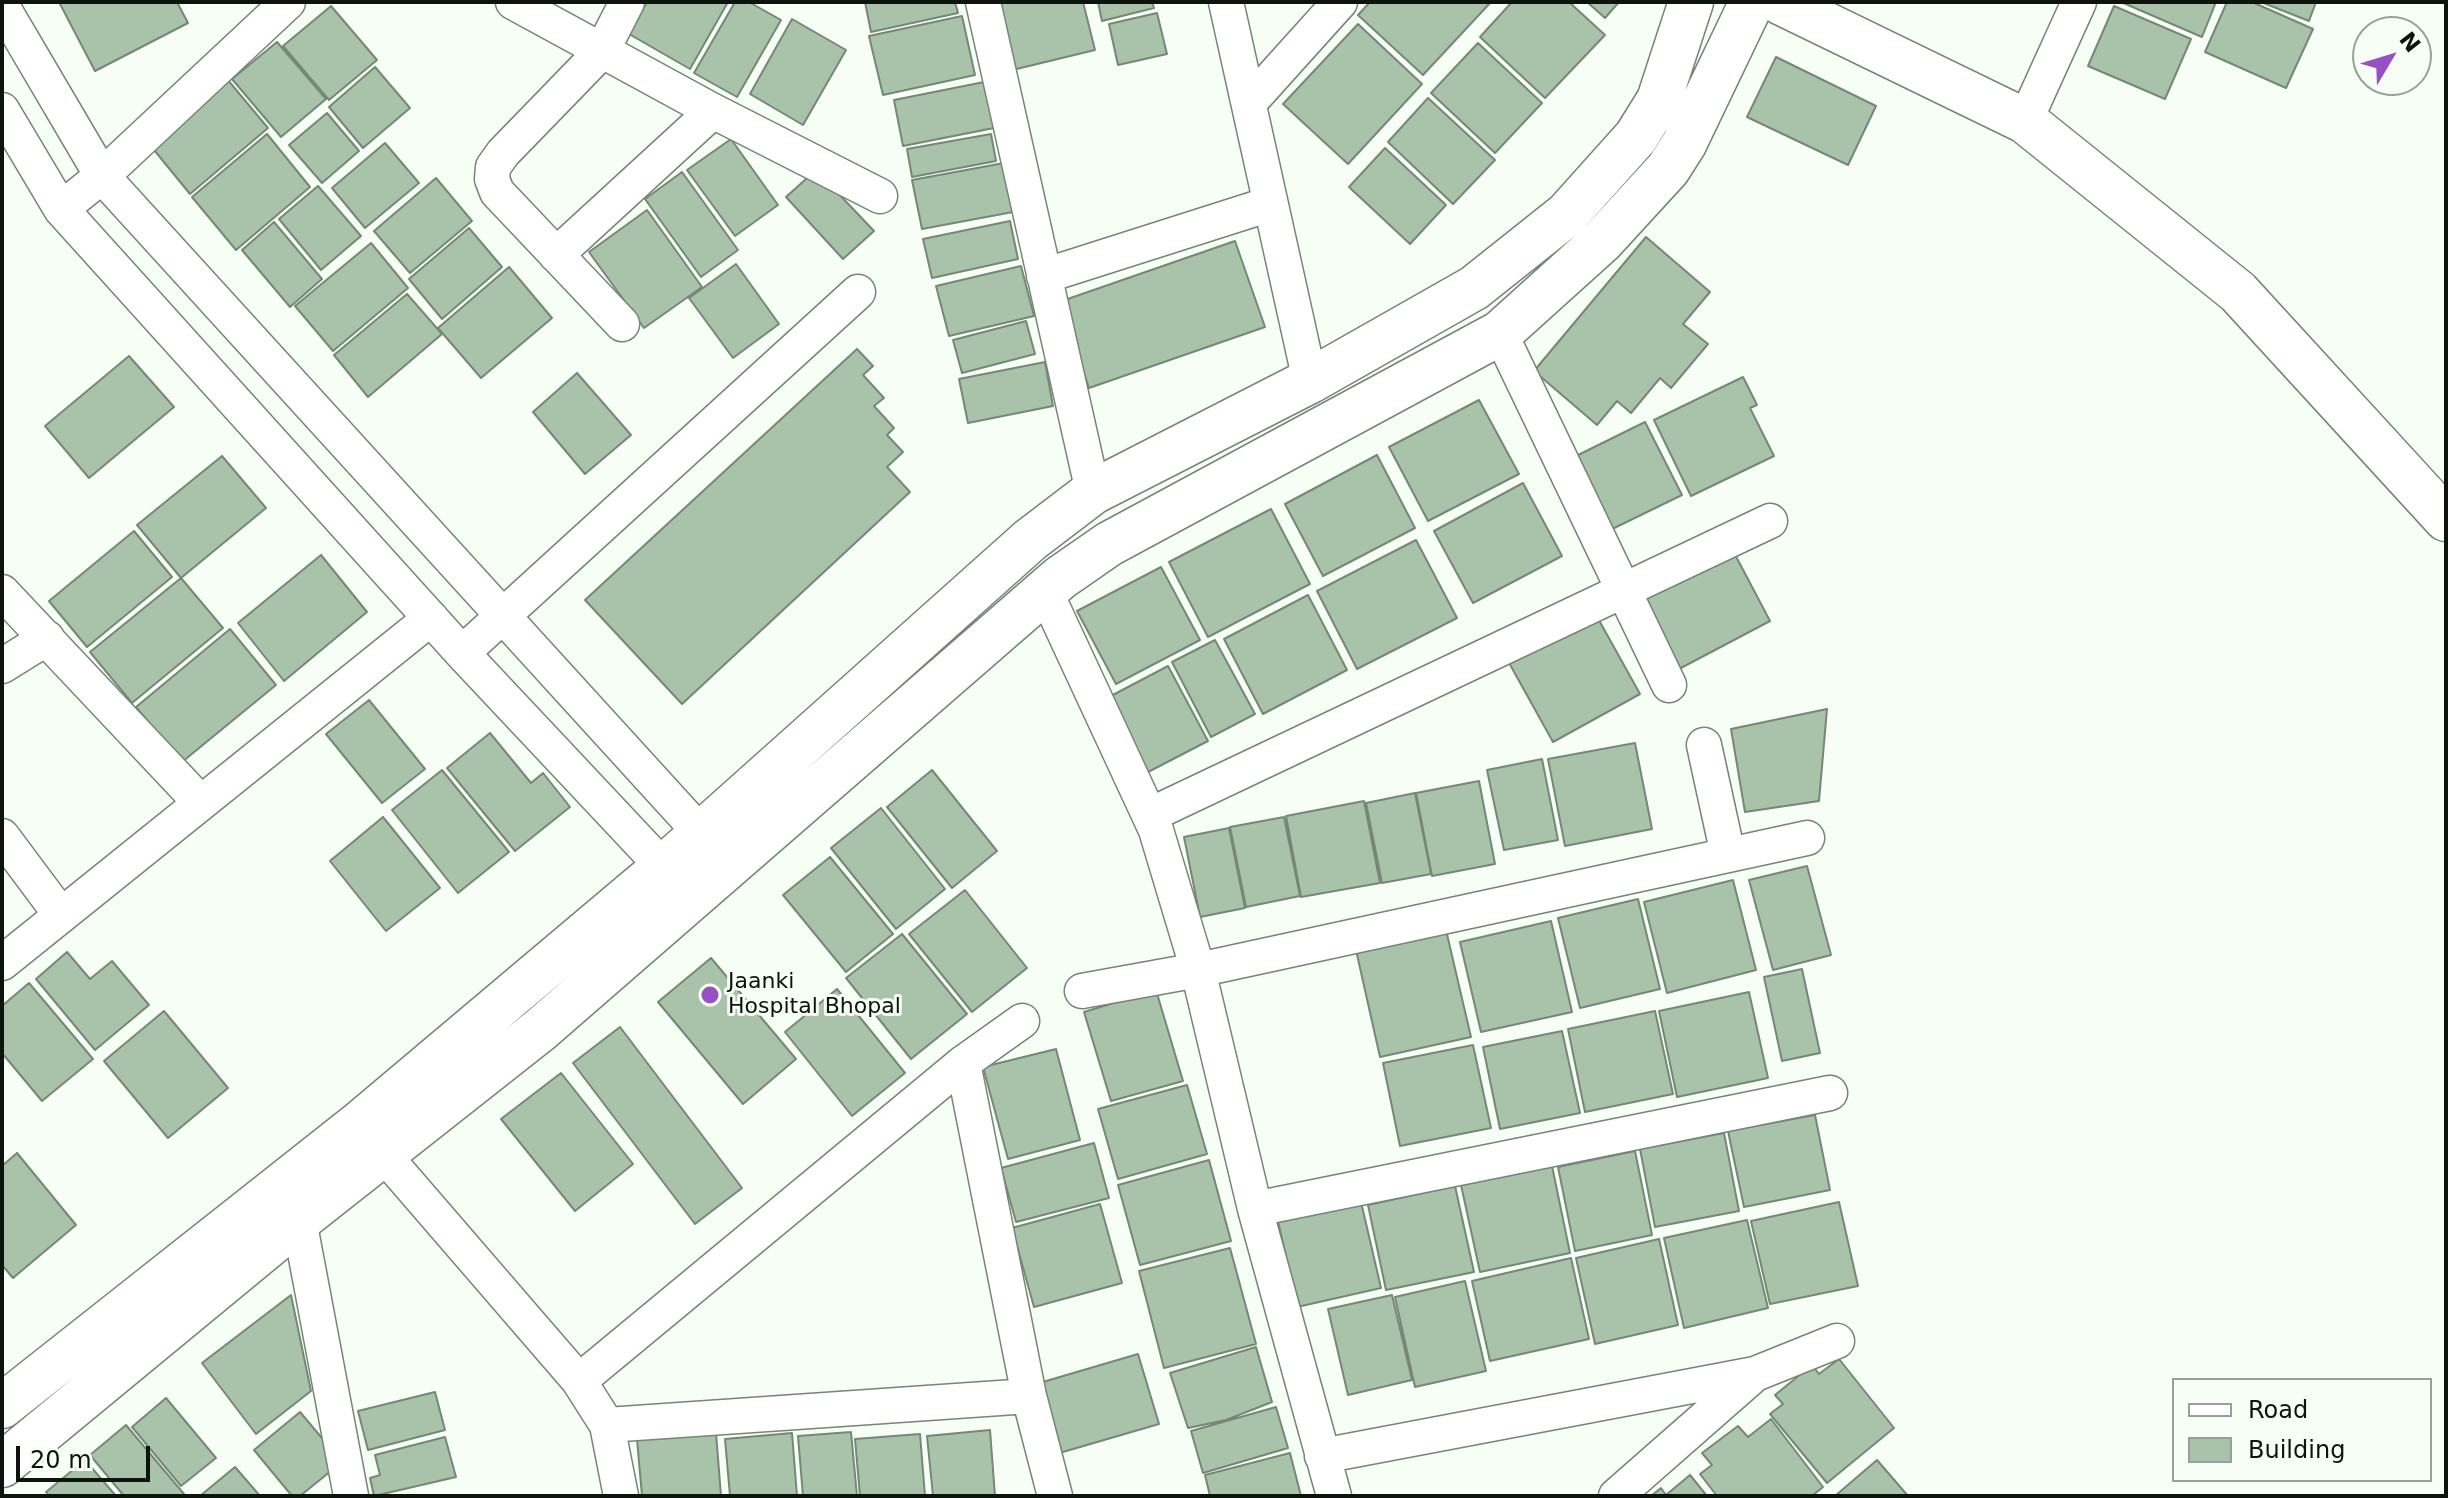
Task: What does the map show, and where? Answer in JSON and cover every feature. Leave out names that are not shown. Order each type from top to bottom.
[{"type":"street","points":[[61,209],[102,176],[288,2]]},
{"type":"street","points":[[513,2],[713,111],[880,196]]},
{"type":"street","points":[[622,324],[497,192],[493,167],[602,51],[627,2]]},
{"type":"street","points":[[983,2],[1093,492]]},
{"type":"street","points":[[1226,2],[1310,381]]},
{"type":"street","points":[[1250,102],[1340,2]]},
{"type":"street","points":[[2,1465],[299,1220],[540,1030],[678,883],[701,833],[1030,540],[1093,492],[1310,381],[1474,288],[1567,214],[1636,137],[1659,100],[1691,2]]},
{"type":"street","points":[[2,1406],[359,1124],[678,883],[731,865],[1045,591],[1109,544],[1500,333],[1602,241],[1668,169],[1684,144],[1752,2]]},
{"type":"street","points":[[1780,2],[2025,121],[2238,292],[2446,519]]},
{"type":"street","points":[[2025,121],[2079,2]]},
{"type":"street","points":[[2,6],[102,176],[731,865]]},
{"type":"street","points":[[2,110],[61,209],[462,653],[678,883]]},
{"type":"street","points":[[556,255],[713,111]]},
{"type":"street","points":[[1044,276],[1270,204]]},
{"type":"street","points":[[462,653],[858,292]]},
{"type":"street","points":[[1500,333],[1669,685]]},
{"type":"street","points":[[1150,815],[1770,521]]},
{"type":"street","points":[[1045,591],[1150,815],[1198,970],[1255,1209],[1334,1496]]},
{"type":"street","points":[[2,592],[200,802]]},
{"type":"street","points":[[2,963],[431,618]]},
{"type":"street","points":[[2,666],[47,638]]},
{"type":"street","points":[[1704,745],[1728,855]]},
{"type":"street","points":[[2,836],[61,915]]},
{"type":"street","points":[[1082,991],[1198,970],[1807,838]]},
{"type":"street","points":[[579,1381],[963,1063],[1022,1021]]},
{"type":"street","points":[[963,1063],[1029,1396],[1055,1496]]},
{"type":"street","points":[[1255,1209],[1830,1093]]},
{"type":"street","points":[[383,1154],[579,1381],[607,1425],[621,1496]]},
{"type":"street","points":[[299,1220],[351,1496]]},
{"type":"street","points":[[1322,1456],[1755,1374],[1837,1341]]},
{"type":"street","points":[[1616,1496],[1755,1374]]},
{"type":"street","points":[[607,1425],[1029,1396]]},
{"type":"building","points":[[59,2],[177,2],[188,23],[95,71]]},
{"type":"building","points":[[647,2],[728,2],[690,69],[629,34]]},
{"type":"building","points":[[735,2],[749,2],[781,20],[737,97],[694,73]]},
{"type":"building","points":[[865,2],[955,2],[958,13],[871,32]]},
{"type":"building","points":[[987,2],[1083,2],[1095,50],[1004,72]]},
{"type":"building","points":[[1098,2],[1152,2],[1154,8],[1102,21]]},
{"type":"building","points":[[1370,2],[1491,2],[1423,75],[1358,15]]},
{"type":"building","points":[[1512,2],[1569,2],[1605,35],[1545,98],[1480,37]]},
{"type":"building","points":[[1587,2],[1619,2],[1605,18]]},
{"type":"building","points":[[2121,2],[2216,2],[2202,37]]},
{"type":"building","points":[[2227,2],[2252,2],[2313,29],[2286,88],[2205,52]]},
{"type":"building","points":[[2261,2],[2316,2],[2309,21]]},
{"type":"building","points":[[331,6],[377,60],[329,100],[283,46]]},
{"type":"building","points":[[2114,6],[2191,39],[2165,99],[2088,66]]},
{"type":"building","points":[[1157,13],[1167,54],[1118,65],[1109,24]]},
{"type":"building","points":[[962,16],[975,75],[883,95],[869,36]]},
{"type":"building","points":[[792,19],[846,50],[803,125],[750,94]]},
{"type":"building","points":[[1358,24],[1422,84],[1348,164],[1283,104]]},
{"type":"building","points":[[277,42],[326,99],[281,137],[232,79]]},
{"type":"building","points":[[1478,43],[1542,103],[1495,153],[1431,93]]},
{"type":"building","points":[[1776,57],[1876,106],[1848,165],[1747,117]]},
{"type":"building","points":[[375,67],[410,108],[363,148],[329,107]]},
{"type":"building","points":[[227,79],[268,128],[190,194],[150,145]]},
{"type":"building","points":[[984,82],[994,128],[903,146],[894,100]]},
{"type":"building","points":[[1428,98],[1495,160],[1453,204],[1388,142]]},
{"type":"building","points":[[327,113],[359,151],[322,183],[289,145]]},
{"type":"building","points":[[267,134],[310,187],[236,250],[192,197]]},
{"type":"building","points":[[991,134],[996,161],[912,177],[907,149]]},
{"type":"building","points":[[731,139],[778,205],[735,236],[687,170]]},
{"type":"building","points":[[385,143],[419,183],[365,228],[332,188]]},
{"type":"building","points":[[1385,148],[1446,205],[1410,244],[1349,187]]},
{"type":"building","points":[[1004,163],[1013,212],[922,229],[912,180]]},
{"type":"building","points":[[816,170],[874,231],[843,259],[786,197]]},
{"type":"building","points":[[682,172],[738,250],[701,277],[645,199]]},
{"type":"building","points":[[436,178],[472,221],[410,273],[374,231]]},
{"type":"building","points":[[318,186],[361,236],[321,270],[279,219]]},
{"type":"building","points":[[647,210],[702,287],[644,328],[589,252]]},
{"type":"building","points":[[1010,221],[1018,259],[932,278],[923,239]]},
{"type":"building","points":[[274,222],[322,279],[290,307],[242,250]]},
{"type":"building","points":[[469,228],[502,267],[442,319],[409,279]]},
{"type":"building","points":[[1646,237],[1710,292],[1683,324],[1708,344],[1671,388],[1660,378],[1631,413],[1617,401],[1597,425],[1534,371]]},
{"type":"building","points":[[1235,241],[1265,327],[1089,388],[1059,302]]},
{"type":"building","points":[[371,243],[408,288],[333,351],[295,306]]},
{"type":"building","points":[[736,264],[779,324],[733,358],[689,298]]},
{"type":"building","points":[[1021,266],[1034,316],[949,336],[936,286]]},
{"type":"building","points":[[509,267],[552,318],[481,378],[438,328]]},
{"type":"building","points":[[407,294],[442,334],[368,397],[334,355]]},
{"type":"building","points":[[1026,321],[1035,354],[962,373],[953,340]]},
{"type":"building","points":[[857,349],[873,366],[863,375],[884,398],[874,406],[894,428],[887,435],[903,452],[887,467],[910,492],[682,704],[585,600]]},
{"type":"building","points":[[129,356],[174,407],[89,478],[45,426]]},
{"type":"building","points":[[1045,362],[1053,406],[968,423],[959,379]]},
{"type":"building","points":[[577,373],[631,435],[585,474],[533,412]]},
{"type":"building","points":[[1743,377],[1757,405],[1750,408],[1774,456],[1691,496],[1654,420]]},
{"type":"building","points":[[1479,400],[1519,474],[1428,521],[1389,447]]},
{"type":"building","points":[[1645,422],[1682,495],[1606,532],[1570,459]]},
{"type":"building","points":[[1377,455],[1415,528],[1323,576],[1285,504]]},
{"type":"building","points":[[222,456],[266,508],[181,578],[137,525]]},
{"type":"building","points":[[1523,483],[1562,556],[1473,603],[1434,531]]},
{"type":"building","points":[[1271,509],[1310,584],[1208,637],[1169,562]]},
{"type":"building","points":[[134,531],[172,577],[87,647],[49,601]]},
{"type":"building","points":[[1416,540],[1457,618],[1357,669],[1317,591]]},
{"type":"building","points":[[1730,545],[1770,621],[1679,669],[1639,593]]},
{"type":"building","points":[[321,555],[367,612],[284,681],[238,623]]},
{"type":"building","points":[[1161,567],[1200,640],[1116,684],[1077,611]]},
{"type":"building","points":[[181,578],[223,628],[132,703],[90,652]]},
{"type":"building","points":[[1308,595],[1347,670],[1263,714],[1224,639]]},
{"type":"building","points":[[1595,613],[1640,694],[1553,742],[1508,661]]},
{"type":"building","points":[[230,629],[276,685],[182,762],[136,707]]},
{"type":"building","points":[[1215,640],[1255,714],[1211,737],[1172,662]]},
{"type":"building","points":[[1168,666],[1208,741],[1148,772],[1109,697]]},
{"type":"building","points":[[369,700],[425,769],[382,803],[326,734]]},
{"type":"building","points":[[1827,709],[1819,801],[1745,812],[1731,729]]},
{"type":"building","points":[[490,733],[531,783],[543,773],[570,807],[515,851],[447,768]]},
{"type":"building","points":[[1635,743],[1652,829],[1565,846],[1548,759]]},
{"type":"building","points":[[1542,759],[1558,840],[1504,850],[1487,770]]},
{"type":"building","points":[[442,770],[509,852],[458,893],[392,810]]},
{"type":"building","points":[[932,770],[997,851],[952,888],[887,807]]},
{"type":"building","points":[[1479,781],[1495,864],[1432,876],[1416,793]]},
{"type":"building","points":[[1415,793],[1431,874],[1382,883],[1366,803]]},
{"type":"building","points":[[1364,801],[1380,883],[1301,897],[1286,816]]},
{"type":"building","points":[[881,808],[945,889],[896,929],[831,848]]},
{"type":"building","points":[[383,817],[440,888],[386,931],[330,861]]},
{"type":"building","points":[[1284,817],[1300,896],[1246,907],[1230,827]]},
{"type":"building","points":[[1229,828],[1245,908],[1200,917],[1184,837]]},
{"type":"building","points":[[830,857],[893,934],[846,972],[783,895]]},
{"type":"building","points":[[1807,866],[1831,955],[1773,970],[1749,880]]},
{"type":"building","points":[[1733,880],[1756,970],[1667,993],[1644,902]]},
{"type":"building","points":[[965,890],[1027,968],[972,1012],[909,934]]},
{"type":"building","points":[[1638,899],[1660,989],[1580,1008],[1558,918]]},
{"type":"building","points":[[1551,921],[1572,1012],[1481,1032],[1460,942]]},
{"type":"building","points":[[1446,930],[1471,1037],[1380,1057],[1356,950]]},
{"type":"building","points":[[902,934],[967,1014],[911,1059],[846,978]]},
{"type":"building","points":[[67,952],[90,979],[112,961],[149,1005],[95,1050],[36,979]]},
{"type":"building","points":[[711,958],[796,1059],[743,1104],[658,1002]]},
{"type":"building","points":[[1802,969],[1820,1053],[1782,1061],[1764,977]]},
{"type":"building","points":[[29,983],[93,1059],[42,1101],[2,1053],[2,1006]]},
{"type":"building","points":[[837,989],[905,1073],[852,1116],[785,1032]]},
{"type":"building","points":[[1156,990],[1183,1081],[1111,1101],[1084,1012]]},
{"type":"building","points":[[1749,992],[1768,1078],[1677,1097],[1659,1011]]},
{"type":"building","points":[[164,1011],[228,1088],[168,1138],[104,1061]]},
{"type":"building","points":[[1655,1011],[1673,1094],[1585,1112],[1568,1029]]},
{"type":"building","points":[[620,1027],[742,1188],[695,1224],[573,1063]]},
{"type":"building","points":[[1562,1031],[1580,1113],[1500,1129],[1483,1047]]},
{"type":"building","points":[[1473,1045],[1491,1128],[1400,1146],[1383,1063]]},
{"type":"building","points":[[1056,1049],[1080,1140],[1008,1159],[983,1067]]},
{"type":"building","points":[[561,1073],[633,1164],[575,1211],[501,1119]]},
{"type":"building","points":[[1187,1085],[1207,1154],[1118,1179],[1098,1109]]},
{"type":"building","points":[[1815,1115],[1830,1190],[1744,1207],[1728,1131]]},
{"type":"building","points":[[1724,1133],[1739,1211],[1655,1227],[1640,1149]]},
{"type":"building","points":[[1094,1143],[1109,1198],[1016,1222],[1001,1168]]},
{"type":"building","points":[[1635,1151],[1652,1235],[1575,1251],[1558,1167]]},
{"type":"building","points":[[17,1153],[76,1225],[13,1278],[2,1265],[2,1166]]},
{"type":"building","points":[[1209,1160],[1231,1241],[1140,1265],[1118,1185]]},
{"type":"building","points":[[1552,1166],[1570,1253],[1480,1272],[1461,1185]]},
{"type":"building","points":[[1455,1186],[1474,1272],[1386,1290],[1368,1205]]},
{"type":"building","points":[[1361,1202],[1381,1288],[1297,1307],[1278,1221]]},
{"type":"building","points":[[1839,1202],[1858,1286],[1770,1304],[1751,1221]]},
{"type":"building","points":[[1100,1204],[1122,1283],[1034,1307],[1012,1228]]},
{"type":"building","points":[[1747,1220],[1768,1308],[1684,1328],[1664,1238]]},
{"type":"building","points":[[1659,1239],[1678,1325],[1595,1344],[1576,1258]]},
{"type":"building","points":[[1230,1248],[1256,1344],[1164,1368],[1139,1271]]},
{"type":"building","points":[[1571,1258],[1589,1339],[1490,1361],[1472,1281]]},
{"type":"building","points":[[1465,1281],[1486,1371],[1415,1387],[1395,1297]]},
{"type":"building","points":[[291,1295],[311,1391],[256,1434],[202,1363]]},
{"type":"building","points":[[1392,1295],[1412,1380],[1348,1395],[1328,1309]]},
{"type":"building","points":[[1256,1347],[1272,1402],[1226,1420],[1188,1428],[1170,1373]]},
{"type":"building","points":[[1138,1354],[1159,1424],[1056,1454],[1036,1384]]},
{"type":"building","points":[[1839,1359],[1894,1428],[1827,1483],[1770,1414],[1783,1404],[1775,1395],[1812,1365],[1819,1374]]},
{"type":"building","points":[[435,1392],[445,1430],[368,1450],[358,1411]]},
{"type":"building","points":[[166,1398],[216,1458],[181,1486],[132,1427]]},
{"type":"building","points":[[1276,1407],[1288,1448],[1203,1473],[1191,1431]]},
{"type":"building","points":[[300,1412],[342,1462],[300,1496],[292,1496],[254,1450]]},
{"type":"building","points":[[1771,1419],[1823,1487],[1812,1496],[1717,1496],[1700,1474],[1712,1465],[1702,1453],[1738,1426],[1748,1437]]},
{"type":"building","points":[[126,1425],[184,1494],[182,1496],[124,1496],[90,1455]]},
{"type":"building","points":[[990,1430],[995,1496],[933,1496],[927,1436]]},
{"type":"building","points":[[851,1432],[857,1496],[803,1496],[798,1436]]},
{"type":"building","points":[[716,1433],[721,1496],[642,1496],[637,1439]]},
{"type":"building","points":[[792,1433],[797,1496],[730,1496],[725,1439]]},
{"type":"building","points":[[920,1434],[925,1496],[860,1496],[855,1439]]},
{"type":"building","points":[[445,1437],[456,1477],[374,1496],[370,1478],[380,1475],[375,1455]]},
{"type":"building","points":[[1290,1453],[1301,1496],[1210,1496],[1205,1475]]},
{"type":"building","points":[[85,1460],[116,1496],[49,1496],[46,1492]]},
{"type":"building","points":[[1877,1460],[1908,1496],[1835,1496]]},
{"type":"building","points":[[235,1467],[260,1496],[200,1496]]},
{"type":"building","points":[[1690,1475],[1707,1496],[1651,1496],[1661,1488],[1666,1495]]},
{"type":"place","name":"Jaanki Hospital Bhopal","points":[[710,995]]}]
